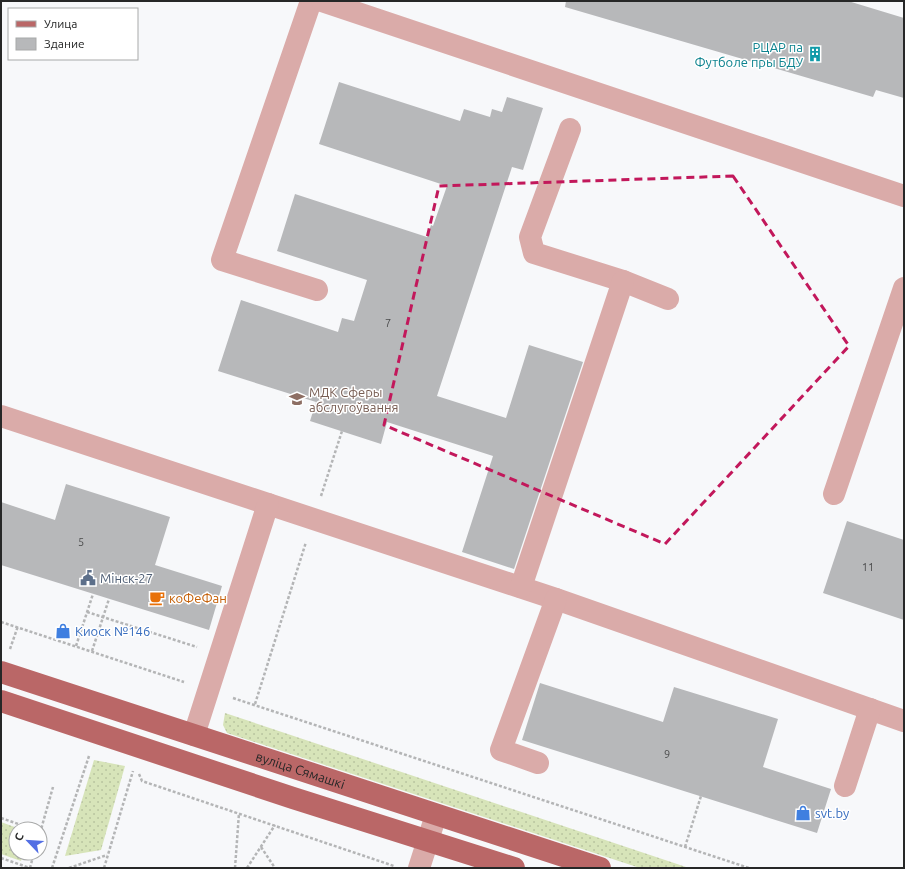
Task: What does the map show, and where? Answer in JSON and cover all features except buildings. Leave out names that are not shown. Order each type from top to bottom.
[{"type":"main road","name":"вуліца Сямашкі","points":[[1,672],[600,868]]},
{"type":"main road","points":[[1,701],[293,798],[514,868]]},
{"type":"lane","points":[[311,1],[222,260],[317,290]]},
{"type":"lane","points":[[322,1],[904,196]]},
{"type":"lane","points":[[570,129],[530,237],[534,253],[623,281],[668,299]]},
{"type":"lane","points":[[521,587],[623,281]]},
{"type":"lane","points":[[834,494],[904,288]]},
{"type":"lane","points":[[1,416],[521,587],[904,721]]},
{"type":"lane","points":[[194,735],[268,504]]},
{"type":"lane","points":[[538,763],[501,750],[556,599]]},
{"type":"lane","points":[[845,786],[870,709]]},
{"type":"lane","points":[[419,868],[436,815]]},
{"type":"path","points":[[255,704],[342,432]]},
{"type":"path","points":[[76,646],[93,594]]},
{"type":"path","points":[[92,652],[109,599]]},
{"type":"path","points":[[87,612],[220,654]]},
{"type":"path","points":[[1,622],[255,704],[749,868]]},
{"type":"path","points":[[52,868],[90,754]]},
{"type":"path","points":[[104,868],[135,764]]},
{"type":"path","points":[[137,770],[142,781],[400,868]]},
{"type":"path","points":[[43,821],[53,786]]},
{"type":"path","points":[[685,847],[701,796]]},
{"type":"path","points":[[235,868],[239,813]]},
{"type":"path","points":[[247,868],[275,825]]},
{"type":"path","points":[[261,847],[275,868]]},
{"type":"path","points":[[69,868],[108,855]]},
{"type":"path","points":[[1,858],[30,868]]},
{"type":"highlighted area","points":[[733,176],[849,346],[665,544],[384,425],[439,186]]},
{"type":"green space","points":[[225,713],[689,868],[640,868],[227,733],[223,725]]},
{"type":"green space","points":[[94,760],[125,766],[101,850],[65,856]]},
{"type":"green space","points":[[1,822],[8,825],[8,856],[1,854]]},
{"type":"place","name":"РЦАР па Футболе пры БДУ","points":[[815,54]]},
{"type":"place","name":"МДК Сферы абслугоўвання","points":[[297,399]]},
{"type":"place","name":"Мінск-27","points":[[88,578]]},
{"type":"place","name":"коФеФан","points":[[157,598]]},
{"type":"place","name":"Киоск №146","points":[[63,631]]},
{"type":"place","name":"svt.by","points":[[803,813]]}]
